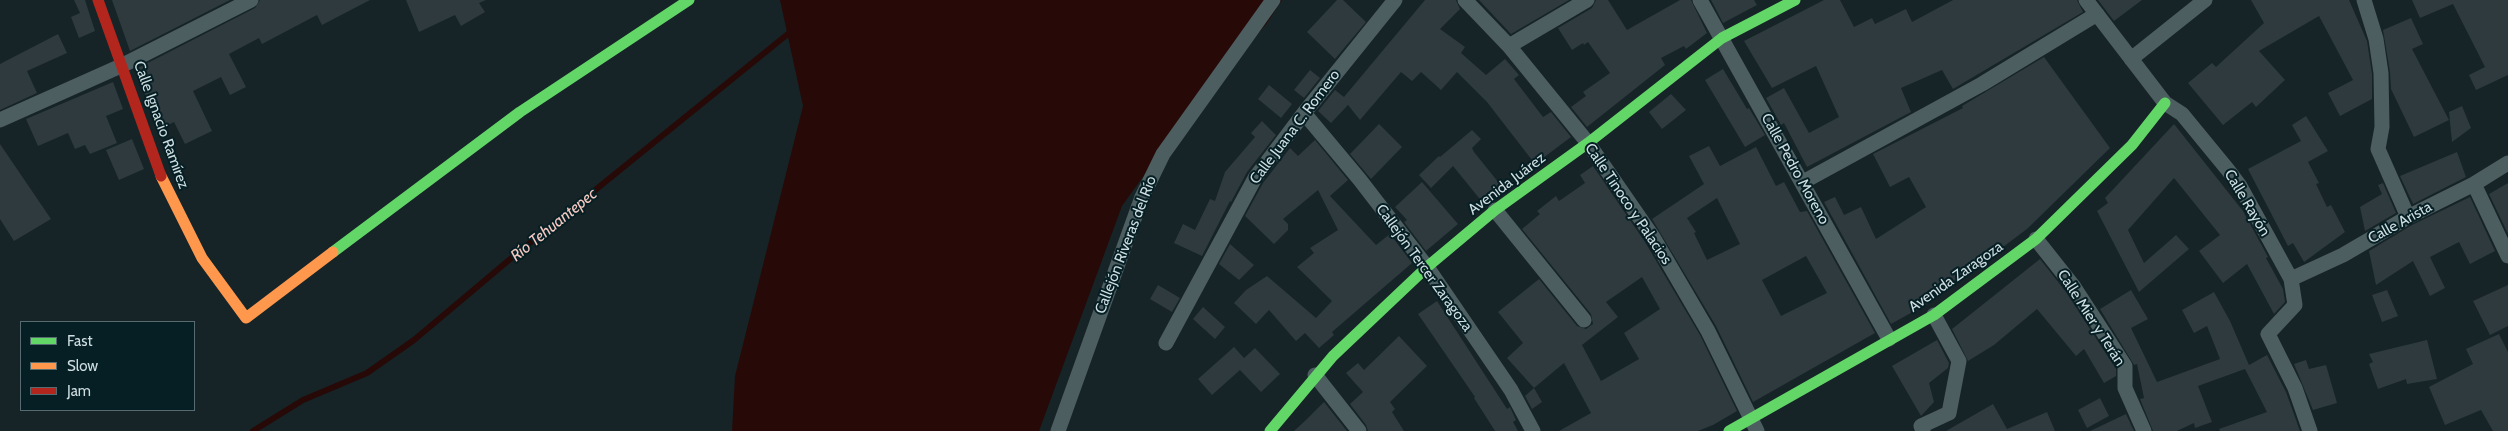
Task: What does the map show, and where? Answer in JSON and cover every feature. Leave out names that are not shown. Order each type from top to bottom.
[{"type":"street","name":"Calle Ignacio Ramírez","points":[[98,0],[164,185],[202,258],[246,318],[520,112],[689,0]]},
{"type":"street","points":[[0,120],[122,64],[251,0]]},
{"type":"street","name":"Callejón Riveras del Río","points":[[1058,431],[1142,197],[1150,180],[1163,154],[1273,0]]},
{"type":"street","name":"Calle Juana C. Romero","points":[[1166,343],[1255,178],[1304,112],[1395,0]]},
{"type":"street","name":"Calle Tinoco y Palacios","points":[[1465,0],[1509,46],[1588,143],[1653,237],[1708,331],[1754,425]]},
{"type":"street","points":[[1509,46],[1587,0]]},
{"type":"street","name":"Calle Pedro Moreno","points":[[1700,0],[1889,339]]},
{"type":"street","name":"Avenida Juárez","points":[[1270,431],[1315,375],[1427,267],[1494,210],[1588,143],[1722,38],[1795,0]]},
{"type":"street","name":"Calle Rayón","points":[[2086,0],[2165,103],[2182,114],[2234,178],[2290,279],[2296,305],[2268,334],[2295,388],[2310,431]]},
{"type":"street","points":[[2131,59],[2205,0]]},
{"type":"street","points":[[2364,0],[2376,39],[2381,73],[2382,127],[2378,149],[2408,217]]},
{"type":"street","points":[[1803,182],[1982,84],[2097,14]]},
{"type":"street","name":"Avenida Zaragoza","points":[[1729,431],[1754,425],[1889,339],[1934,315],[2036,239],[2132,145],[2165,103]]},
{"type":"street","name":"Callejón Tercer Zaragoza","points":[[1304,112],[1360,180],[1427,267],[1511,390],[1533,431]]},
{"type":"street","name":"Calle Arista","points":[[2290,279],[2343,255],[2408,217],[2474,184],[2508,163]]},
{"type":"street","points":[[2474,184],[2508,256]]},
{"type":"street","points":[[1494,210],[1584,320]]},
{"type":"street","name":"Calle Mier y Terán","points":[[2036,239],[2074,287],[2125,366],[2125,388],[2144,431]]},
{"type":"street","points":[[1924,431],[1921,426],[1949,413],[1959,361],[1934,315]]},
{"type":"street","points":[[1315,375],[1359,431]]},
{"type":"shaded area","points":[[780,0],[1282,0],[1267,23],[1183,121],[1122,206],[1039,431],[732,431],[735,376],[803,106]]},
{"type":"building","points":[[74,0],[85,0],[95,31],[79,38],[71,17],[80,13]]},
{"type":"building","points":[[112,0],[230,0],[130,51]]},
{"type":"building","points":[[260,0],[370,0],[322,25],[317,15],[262,44],[259,38],[229,54],[246,87],[230,95],[221,77],[193,91],[212,131],[185,144],[174,122],[158,130],[136,69],[255,8]]},
{"type":"building","points":[[406,0],[486,0],[479,3],[485,12],[461,26],[455,15],[419,32]]},
{"type":"building","points":[[1337,0],[1343,0],[1366,22],[1335,59],[1307,32]]},
{"type":"building","points":[[1425,0],[1456,0],[1460,9],[1440,29],[1465,47],[1461,53],[1486,75],[1505,59],[1519,75],[1514,79],[1543,117],[1551,112],[1571,137],[1535,164],[1487,102],[1457,72],[1441,90],[1421,72],[1412,81],[1401,72],[1360,120],[1348,105],[1331,123],[1318,111],[1335,90],[1344,97]]},
{"type":"building","points":[[1479,0],[1569,0],[1511,34]]},
{"type":"building","points":[[1596,0],[1608,0],[1627,30],[1680,0],[1691,0],[1707,33],[1686,49],[1684,46],[1661,58],[1665,65],[1587,127],[1571,107],[1586,96],[1583,92],[1610,73],[1588,42],[1572,50],[1558,28],[1592,8]]},
{"type":"building","points":[[1711,0],[1754,0],[1757,5],[1723,23]]},
{"type":"building","points":[[1824,0],[1840,0],[1854,27],[1872,18],[1875,24],[1906,9],[1912,22],[1953,0],[2077,0],[2083,12],[1953,89],[1942,70],[1901,88],[1911,112],[1807,167],[1784,123],[1781,125],[1766,98],[1784,88],[1809,133],[1839,117],[1816,66],[1772,88],[1744,41]]},
{"type":"building","points":[[2098,0],[2142,0],[2114,21]]},
{"type":"building","points":[[2251,0],[2349,0],[2367,41],[2372,74],[2372,99],[2340,116],[2328,93],[2353,80],[2319,16],[2259,51],[2285,80],[2256,107],[2252,102],[2223,125],[2188,83],[2212,63],[2216,67],[2264,23]]},
{"type":"building","points":[[2412,0],[2508,0],[2508,75],[2476,90],[2469,75],[2485,67],[2453,4],[2420,18]]},
{"type":"building","points":[[2411,18],[2423,44],[2412,49],[2449,120],[2414,137],[2391,89],[2383,30]]},
{"type":"building","points":[[58,34],[67,53],[27,71],[37,93],[0,110],[0,64]]},
{"type":"building","points":[[2044,57],[2110,148],[2027,229],[1927,304],[1891,324],[1824,202],[1835,197],[1844,215],[1861,207],[1876,239],[1926,207],[1909,177],[1890,187],[1873,154],[1963,108],[1962,106]]},
{"type":"building","points":[[1723,69],[1765,135],[1745,147],[1705,80]]},
{"type":"building","points":[[1310,70],[1320,78],[1304,98],[1294,90]]},
{"type":"building","points":[[113,82],[123,109],[106,116],[117,143],[90,154],[85,145],[75,149],[68,133],[38,146],[26,119]]},
{"type":"building","points":[[1269,85],[1292,104],[1281,118],[1258,99]]},
{"type":"building","points":[[1671,94],[1686,110],[1662,129],[1649,112]]},
{"type":"building","points":[[2462,106],[2471,128],[2452,142],[2449,112]]},
{"type":"building","points":[[2306,116],[2328,151],[2308,162],[2319,183],[2316,184],[2327,207],[2331,205],[2345,232],[2304,262],[2293,243],[2288,246],[2248,169],[2301,141],[2292,125]]},
{"type":"building","points":[[1262,121],[1276,135],[1247,172],[1202,256],[1174,243],[1183,224],[1195,230],[1210,199],[1215,201],[1225,172],[1255,137],[1251,133]]},
{"type":"building","points":[[1379,124],[1402,147],[1371,179],[1350,154]]},
{"type":"building","points":[[2174,124],[2243,211],[2268,257],[2266,258],[2283,289],[2285,302],[2274,314],[2247,264],[2223,283],[2199,251],[2220,235],[2174,178],[2128,230],[2144,263],[2176,235],[2189,249],[2139,292],[2097,211],[2108,203],[2105,198]]},
{"type":"building","points":[[1472,130],[1481,139],[1472,148],[1474,152],[1503,188],[1483,203],[1453,166],[1431,188],[1419,175],[1439,156]]},
{"type":"building","points":[[132,139],[144,169],[119,180],[106,150]]},
{"type":"building","points":[[1315,140],[1348,180],[1330,196],[1376,245],[1390,234],[1412,263],[1332,332],[1334,335],[1319,348],[1305,333],[1296,341],[1269,310],[1256,324],[1234,303],[1246,290],[1267,276],[1316,318],[1332,301],[1297,267],[1314,253],[1310,248],[1338,230],[1318,190],[1283,219],[1288,224],[1288,230],[1274,244],[1245,216],[1263,183],[1290,148],[1298,156]]},
{"type":"building","points":[[0,144],[51,219],[14,241],[0,219]]},
{"type":"building","points":[[1709,146],[1720,166],[1756,147],[1776,186],[1784,182],[1800,212],[1807,211],[1875,333],[1753,402],[1716,326],[1652,219],[1704,184],[1689,156]],"holes":[[[1717,198],[1740,244],[1707,260],[1694,233],[1696,232],[1687,218]],[[1806,256],[1827,293],[1781,316],[1762,280]]]},
{"type":"building","points":[[2457,152],[2466,177],[2413,204],[2400,176]]},
{"type":"building","points":[[1593,166],[1645,242],[1700,335],[1737,411],[1713,425],[1698,431],[1559,431],[1591,413],[1564,363],[1534,388],[1507,358],[1523,343],[1498,312],[1539,279],[1577,326],[1586,329],[1593,324],[1591,314],[1522,229],[1540,214],[1537,211],[1556,196],[1559,201],[1585,183],[1580,175]],"holes":[[[1642,277],[1660,309],[1624,333],[1639,359],[1601,381],[1582,345],[1618,317],[1606,302]]]},
{"type":"building","points":[[1422,182],[1458,224],[1426,251],[1404,222],[1407,220],[1395,207]]},
{"type":"building","points":[[2383,183],[2396,213],[2365,231],[2360,207],[2382,194],[2378,185]]},
{"type":"building","points":[[2508,183],[2508,234],[2489,194]]},
{"type":"building","points":[[2470,197],[2495,251],[2470,264],[2459,242],[2430,257],[2445,288],[2430,296],[2413,261],[2376,285],[2369,251],[2412,225]]},
{"type":"building","points":[[1230,244],[1254,265],[1239,280],[1219,264]]},
{"type":"building","points":[[2040,259],[2066,292],[2116,369],[2116,376],[2104,383],[2084,349],[2076,356],[2037,309],[1994,345],[1968,361],[1952,329]]},
{"type":"building","points":[[1158,285],[1180,298],[1172,312],[1150,299]]},
{"type":"building","points":[[2508,285],[2508,326],[2490,335],[2473,301]]},
{"type":"building","points":[[2131,290],[2148,319],[2131,328],[2157,382],[2220,359],[2207,326],[2194,333],[2182,310],[2214,292],[2230,321],[2249,365],[2267,355],[2286,392],[2300,431],[2220,431],[2219,429],[2267,412],[2245,369],[2198,386],[2212,422],[2195,428],[2194,423],[2177,431],[2153,431],[2140,399],[2144,398],[2137,364],[2134,365],[2100,309]]},
{"type":"building","points":[[2387,290],[2398,316],[2382,322],[2372,295]]},
{"type":"building","points":[[1437,301],[1507,409],[1510,407],[1516,420],[1513,422],[1518,431],[1495,431],[1475,397],[1418,314]]},
{"type":"building","points":[[1203,307],[1225,327],[1215,339],[1193,319]]},
{"type":"building","points":[[2499,334],[2508,352],[2508,431],[2493,431],[2481,410],[2445,425],[2429,387],[2473,364],[2466,349]]},
{"type":"building","points":[[1399,336],[1427,366],[1390,402],[1395,409],[1392,412],[1404,431],[1368,431],[1366,425],[1350,404],[1363,392],[1346,373],[1358,363],[1364,370]]},
{"type":"building","points":[[1937,340],[1949,363],[1948,368],[1929,383],[1934,402],[1921,416],[1892,366]]},
{"type":"building","points":[[2427,340],[2437,379],[2407,384],[2406,379],[2378,389],[2369,364],[2373,362],[2369,354]]},
{"type":"building","points":[[1234,347],[1244,358],[1255,348],[1280,374],[1261,392],[1240,370],[1212,395],[1198,379]]},
{"type":"building","points":[[2306,360],[2309,369],[2326,365],[2337,403],[2313,410],[2294,364]]},
{"type":"building","points":[[1534,388],[1542,402],[1532,409],[1525,396]]},
{"type":"building","points":[[2100,398],[2109,416],[2087,428],[2078,410]]},
{"type":"building","points":[[1324,402],[1347,431],[1294,431],[1306,420]]},
{"type":"building","points":[[1993,404],[2007,429],[2047,412],[2055,431],[1946,431]]},
{"type":"building","points":[[2126,414],[2134,431],[2090,431]]},
{"type":"waterway","name":"Río Tehuantepec","points":[[253,431],[303,400],[367,373],[414,340],[515,255],[794,29]]},
{"type":"traffic: fast","points":[[333,252],[520,112],[689,0]]},
{"type":"traffic: fast","points":[[1270,431],[1333,356],[1427,267],[1495,210],[1588,143],[1722,38],[1795,0]]},
{"type":"traffic: fast","points":[[1729,431],[1934,315],[2036,239],[2132,145],[2165,103]]},
{"type":"traffic: slow","points":[[161,176],[202,258],[246,318],[333,252]]},
{"type":"traffic: jam","points":[[98,0],[161,176]]}]
